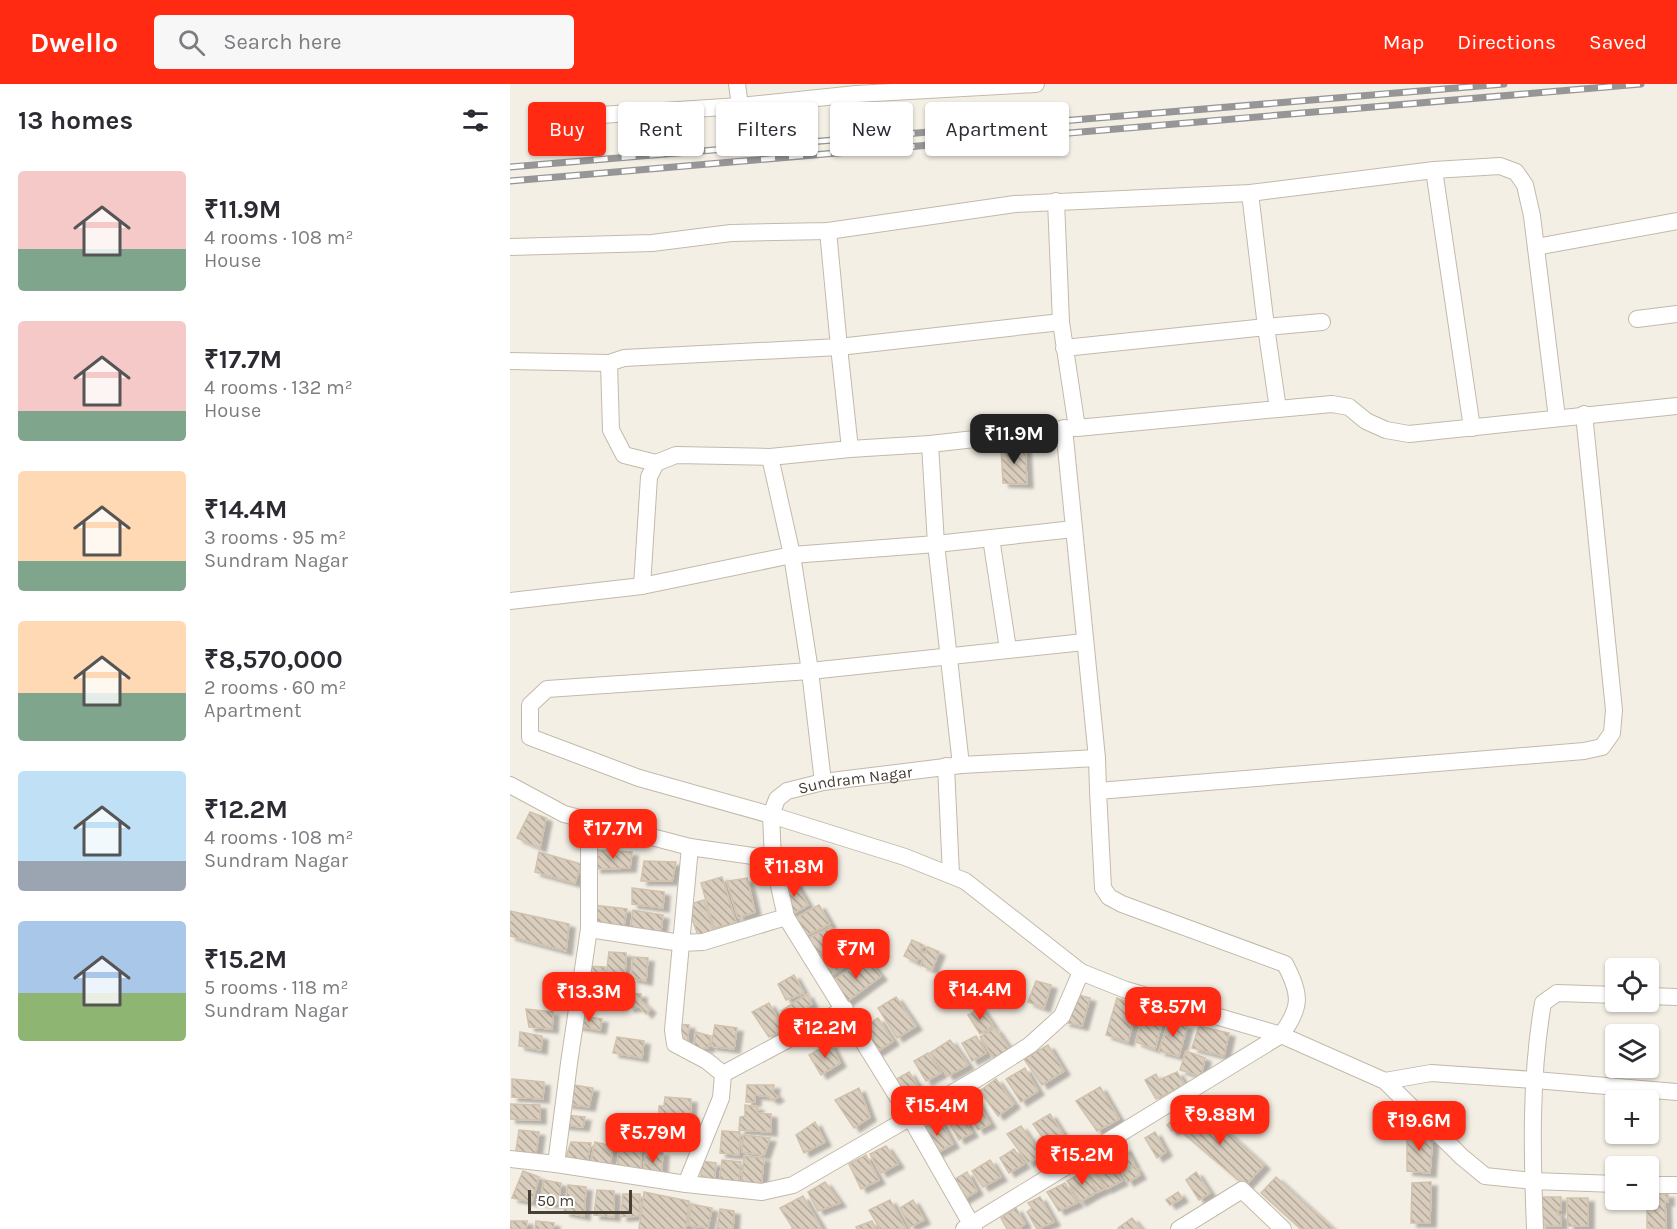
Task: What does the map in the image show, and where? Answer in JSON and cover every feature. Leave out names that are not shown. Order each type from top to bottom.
[{"type":"street","points":[[737,84],[739,102]]},
{"type":"street","points":[[779,102],[856,94],[1036,84]]},
{"type":"street","points":[[606,115],[716,108]]},
{"type":"street","points":[[510,247],[652,243],[732,233],[828,231],[1015,204],[1250,193],[1434,170],[1500,166],[1516,172],[1525,185],[1536,248],[1557,418]]},
{"type":"street","points":[[1434,170],[1472,428]]},
{"type":"street","points":[[1250,193],[1278,409]]},
{"type":"street","points":[[771,814],[773,859],[786,917],[910,1117],[970,1228],[1281,1035],[1290,1022],[1298,1002],[1296,984],[1285,964],[1122,904],[1108,897],[1103,888],[1096,758],[1074,529],[1071,428],[1061,322],[1056,201]]},
{"type":"street","points":[[1536,248],[1677,221]]},
{"type":"street","points":[[828,231],[850,449]]},
{"type":"street","points":[[1637,319],[1677,314]]},
{"type":"street","points":[[510,361],[609,363],[624,358],[839,346],[1061,322]]},
{"type":"street","points":[[1064,348],[1322,322]]},
{"type":"street","points":[[609,363],[611,430],[624,455],[656,463],[676,455],[770,457],[930,444],[1071,428],[1332,404],[1349,407],[1366,421],[1386,430],[1410,434],[1677,406]]},
{"type":"street","points":[[1098,791],[1584,751],[1602,747],[1612,733],[1614,710],[1584,414]]},
{"type":"street","points":[[930,444],[936,544],[949,655],[954,765],[951,875]]},
{"type":"street","points":[[770,457],[792,555],[810,671],[823,782]]},
{"type":"street","points":[[642,586],[649,477],[656,463]]},
{"type":"street","points":[[510,601],[642,586],[792,555],[936,544],[1074,529]]},
{"type":"street","points":[[991,538],[1008,649]]},
{"type":"street","points":[[1084,642],[810,671],[547,689],[530,705],[530,737],[639,778],[771,814],[905,857],[965,881],[1081,972],[1126,990],[1281,1035],[1385,1081],[1462,1157],[1485,1176],[1533,1181],[1605,1184]]},
{"type":"street","name":"Sundram Nagar","points":[[771,814],[777,799],[787,791],[823,782],[954,765],[1096,758]]},
{"type":"street","points":[[510,785],[564,814],[690,847],[773,859]]},
{"type":"street","points":[[556,1164],[568,1063],[589,929],[589,821]]},
{"type":"street","points":[[690,847],[673,1030],[675,1044],[707,1061],[723,1074]]},
{"type":"street","points":[[589,929],[681,944],[703,942],[786,917]]},
{"type":"street","points":[[510,1159],[686,1184],[762,1192],[793,1185],[1030,1045],[1062,1016],[1081,972]]},
{"type":"street","points":[[1535,1229],[1533,1181],[1535,1080],[1543,1003],[1557,993],[1605,995]]},
{"type":"street","points":[[1659,996],[1677,997]]},
{"type":"street","points":[[723,1074],[844,1009]]},
{"type":"street","points":[[1385,1081],[1431,1073],[1677,1092]]},
{"type":"street","points":[[686,1184],[721,1098],[723,1074]]},
{"type":"street","points":[[1659,1185],[1677,1185]]},
{"type":"street","points":[[1179,1229],[1242,1190],[1283,1229]]},
{"type":"building","points":[[1025,447],[1027,484],[1003,483],[1001,448]]},
{"type":"building","points":[[530,812],[546,818],[540,848],[517,838]]},
{"type":"building","points":[[596,850],[632,852],[630,868],[595,869]]},
{"type":"building","points":[[539,852],[581,864],[575,883],[535,872]]},
{"type":"building","points":[[644,861],[676,862],[672,881],[641,881]]},
{"type":"building","points":[[722,877],[736,923],[714,928],[701,883]]},
{"type":"building","points":[[747,878],[755,912],[738,918],[727,881]]},
{"type":"building","points":[[794,881],[808,905],[789,916],[782,887]]},
{"type":"building","points":[[632,888],[664,892],[663,908],[632,904]]},
{"type":"building","points":[[704,900],[714,933],[699,938],[687,905]]},
{"type":"building","points":[[593,905],[627,909],[623,931],[593,927]]},
{"type":"building","points":[[819,905],[830,924],[803,937],[792,920]]},
{"type":"building","points":[[633,910],[663,915],[660,937],[630,932]]},
{"type":"building","points":[[510,911],[569,924],[566,951],[510,936]]},
{"type":"building","points":[[831,927],[840,944],[815,956],[805,940]]},
{"type":"building","points":[[912,940],[923,945],[920,951],[926,953],[928,947],[939,952],[932,970],[921,965],[923,960],[919,958],[916,962],[904,956]]},
{"type":"building","points":[[841,946],[852,962],[828,977],[817,959]]},
{"type":"building","points":[[609,952],[626,953],[625,976],[606,975]]},
{"type":"building","points":[[633,957],[648,958],[646,981],[631,978]]},
{"type":"building","points":[[866,958],[881,976],[845,1003],[832,982]]},
{"type":"building","points":[[585,966],[605,967],[604,984],[583,981]]},
{"type":"building","points":[[794,975],[804,993],[786,1000],[778,984]]},
{"type":"building","points":[[1036,981],[1051,985],[1044,1008],[1028,1002]]},
{"type":"building","points":[[583,983],[602,986],[598,1005],[579,1003]]},
{"type":"building","points":[[628,993],[641,994],[641,1001],[650,1009],[646,1014],[640,1007],[628,1008]]},
{"type":"building","points":[[807,994],[812,1004],[807,1007],[813,1016],[804,1022],[798,1014],[787,1020],[781,1011]]},
{"type":"building","points":[[1074,994],[1090,998],[1082,1026],[1064,1022]]},
{"type":"building","points":[[896,997],[916,1026],[897,1038],[878,1008]]},
{"type":"building","points":[[1117,998],[1137,1006],[1128,1042],[1106,1035]]},
{"type":"building","points":[[769,1003],[784,1030],[769,1037],[752,1012]]},
{"type":"building","points":[[981,1008],[993,1026],[980,1034],[968,1015]]},
{"type":"building","points":[[526,1009],[553,1012],[552,1029],[529,1027]]},
{"type":"building","points":[[1144,1014],[1163,1019],[1155,1049],[1136,1042]]},
{"type":"building","points":[[578,1016],[602,1019],[600,1030],[576,1026]]},
{"type":"building","points":[[878,1018],[893,1041],[875,1053],[861,1029]]},
{"type":"building","points":[[1169,1020],[1187,1026],[1179,1056],[1159,1051]]},
{"type":"building","points":[[676,1024],[689,1025],[687,1048],[676,1042]]},
{"type":"building","points":[[715,1025],[737,1028],[734,1049],[711,1046]]},
{"type":"building","points":[[1199,1026],[1229,1033],[1224,1056],[1192,1048]]},
{"type":"building","points":[[995,1028],[1011,1051],[995,1060],[980,1037]]},
{"type":"building","points":[[520,1032],[542,1036],[541,1050],[519,1046]]},
{"type":"building","points":[[696,1032],[711,1036],[708,1048],[694,1048]]},
{"type":"building","points":[[976,1036],[986,1053],[972,1061],[962,1043]]},
{"type":"building","points":[[617,1037],[644,1041],[642,1058],[613,1053]]},
{"type":"building","points":[[950,1040],[968,1065],[948,1076],[930,1053]]},
{"type":"building","points":[[830,1043],[840,1063],[821,1075],[809,1055]]},
{"type":"building","points":[[1048,1045],[1064,1071],[1042,1085],[1024,1059]]},
{"type":"building","points":[[1186,1051],[1205,1058],[1201,1076],[1180,1070]]},
{"type":"building","points":[[928,1053],[941,1073],[926,1081],[914,1061]]},
{"type":"building","points":[[1025,1068],[1038,1091],[1021,1102],[1006,1079]]},
{"type":"building","points":[[909,1072],[920,1090],[905,1101],[893,1081]]},
{"type":"building","points":[[1177,1072],[1185,1085],[1156,1099],[1145,1080],[1156,1074],[1159,1080]]},
{"type":"building","points":[[512,1079],[544,1082],[543,1099],[512,1097]]},
{"type":"building","points":[[996,1079],[1014,1104],[998,1116],[980,1091]]},
{"type":"building","points":[[568,1084],[593,1088],[589,1107],[566,1104]]},
{"type":"building","points":[[747,1085],[774,1085],[773,1092],[778,1097],[773,1100],[767,1096],[755,1095],[755,1102],[746,1102]]},
{"type":"building","points":[[1100,1087],[1119,1119],[1097,1131],[1076,1101]]},
{"type":"building","points":[[859,1088],[870,1117],[854,1128],[835,1100]]},
{"type":"building","points":[[665,1097],[691,1099],[690,1119],[659,1116],[659,1106],[664,1106]]},
{"type":"building","points":[[976,1100],[990,1124],[978,1130],[964,1105]]},
{"type":"building","points":[[1192,1102],[1195,1105],[1172,1131],[1167,1125]]},
{"type":"building","points":[[510,1104],[540,1105],[540,1120],[510,1119]]},
{"type":"building","points":[[745,1105],[758,1107],[757,1113],[771,1114],[771,1132],[739,1130],[740,1117],[745,1116]]},
{"type":"building","points":[[1197,1105],[1264,1165],[1245,1186],[1177,1128]]},
{"type":"building","points":[[958,1109],[972,1133],[959,1140],[945,1116]]},
{"type":"building","points":[[1050,1114],[1070,1145],[1054,1154],[1033,1124]]},
{"type":"building","points":[[564,1115],[585,1117],[583,1127],[562,1125]]},
{"type":"building","points":[[657,1118],[680,1120],[677,1145],[655,1140]]},
{"type":"building","points":[[939,1119],[953,1144],[935,1154],[920,1130]]},
{"type":"building","points":[[815,1122],[825,1142],[804,1153],[796,1135]]},
{"type":"building","points":[[1021,1126],[1041,1155],[1028,1163],[1007,1134]]},
{"type":"building","points":[[519,1130],[539,1132],[535,1159],[515,1157]]},
{"type":"building","points":[[722,1131],[740,1132],[739,1155],[720,1153]]},
{"type":"building","points":[[1155,1132],[1166,1152],[1157,1158],[1145,1138]]},
{"type":"building","points":[[1407,1132],[1433,1134],[1430,1173],[1407,1171]]},
{"type":"building","points":[[743,1135],[770,1138],[764,1155],[742,1152]]},
{"type":"building","points":[[571,1142],[591,1143],[586,1165],[564,1163]]},
{"type":"building","points":[[595,1142],[613,1146],[609,1170],[590,1166]]},
{"type":"building","points":[[619,1146],[641,1148],[641,1174],[617,1171]]},
{"type":"building","points":[[886,1146],[898,1164],[881,1173],[870,1154]]},
{"type":"building","points":[[1125,1147],[1134,1164],[1121,1170],[1112,1155]]},
{"type":"building","points":[[1014,1149],[1024,1164],[1009,1173],[1000,1158]]},
{"type":"building","points":[[646,1152],[663,1152],[661,1178],[643,1174]]},
{"type":"building","points":[[866,1155],[879,1180],[861,1189],[849,1164]]},
{"type":"building","points":[[744,1156],[764,1158],[761,1187],[741,1188]]},
{"type":"building","points":[[1109,1157],[1122,1181],[1106,1189],[1092,1164]]},
{"type":"building","points":[[722,1160],[741,1162],[738,1186],[719,1184]]},
{"type":"building","points":[[990,1160],[1001,1177],[983,1187],[972,1171]]},
{"type":"building","points":[[701,1161],[716,1163],[714,1183],[707,1184],[706,1177],[701,1177]]},
{"type":"building","points":[[1092,1166],[1104,1189],[1098,1192],[1085,1170]]},
{"type":"building","points":[[1135,1166],[1140,1175],[1128,1182],[1122,1173]]},
{"type":"building","points":[[523,1171],[539,1177],[532,1202],[512,1198]]},
{"type":"building","points":[[1085,1171],[1097,1192],[1080,1202],[1067,1181]]},
{"type":"building","points":[[967,1172],[977,1191],[961,1201],[950,1182]]},
{"type":"building","points":[[1196,1172],[1210,1193],[1199,1200],[1186,1180]]},
{"type":"building","points":[[1276,1177],[1333,1229],[1301,1229],[1261,1193]]},
{"type":"building","points":[[544,1180],[561,1183],[558,1204],[540,1203]]},
{"type":"building","points":[[825,1182],[840,1203],[818,1211],[808,1192]]},
{"type":"building","points":[[1431,1182],[1430,1223],[1411,1223],[1412,1183]]},
{"type":"building","points":[[1065,1183],[1077,1203],[1059,1211],[1047,1192]]},
{"type":"building","points":[[568,1185],[586,1187],[584,1216],[564,1212]]},
{"type":"building","points":[[597,1190],[614,1191],[614,1217],[594,1215]]},
{"type":"building","points":[[644,1192],[689,1201],[686,1229],[639,1229]]},
{"type":"building","points":[[1178,1192],[1182,1198],[1170,1205],[1166,1200]]},
{"type":"building","points":[[623,1194],[640,1194],[639,1216],[621,1217]]},
{"type":"building","points":[[1659,1194],[1668,1194],[1668,1202],[1665,1201],[1666,1228],[1647,1228],[1647,1210],[1659,1210]]},
{"type":"building","points":[[803,1196],[822,1229],[791,1229],[793,1228],[780,1208]]},
{"type":"building","points":[[1040,1197],[1054,1222],[1037,1229],[1027,1212],[1032,1208],[1028,1203]]},
{"type":"building","points":[[1539,1197],[1561,1197],[1561,1210],[1557,1210],[1558,1215],[1561,1215],[1561,1226],[1539,1225]]},
{"type":"building","points":[[1567,1198],[1588,1198],[1588,1226],[1568,1226]]},
{"type":"building","points":[[890,1200],[906,1229],[880,1229],[869,1210]]},
{"type":"building","points":[[913,1200],[924,1220],[910,1227],[900,1208]]},
{"type":"building","points":[[691,1204],[712,1208],[708,1228],[689,1225]]},
{"type":"building","points":[[1016,1208],[1025,1224],[1020,1227],[1021,1229],[1007,1229],[1001,1218]]},
{"type":"building","points":[[720,1209],[734,1211],[733,1229],[717,1229]]},
{"type":"building","points":[[1132,1218],[1141,1229],[1118,1228]]},
{"type":"building","points":[[511,1221],[527,1221],[526,1229],[510,1229]]},
{"type":"building","points":[[536,1221],[554,1223],[553,1229],[535,1229]]},
{"type":"building","points":[[872,1221],[876,1229],[857,1229],[856,1227]]},
{"type":"railway","points":[[510,167],[1504,84]]},
{"type":"railway","points":[[510,181],[1641,84]]}]
